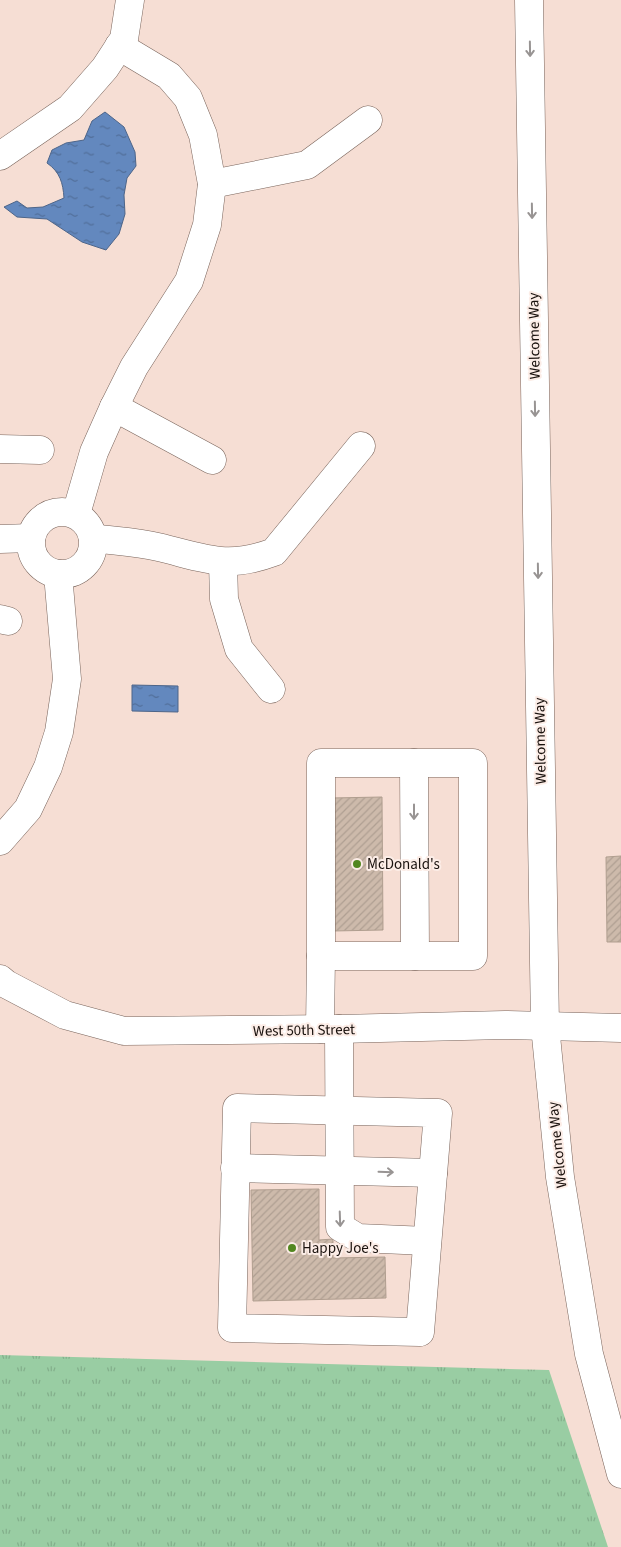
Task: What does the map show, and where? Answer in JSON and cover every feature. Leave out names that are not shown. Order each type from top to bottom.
[{"type":"main road","points":[[0,156],[70,108],[105,68],[124,39],[130,0]]},
{"type":"main road","name":"Welcome Way","points":[[529,0],[545,1026],[560,1177],[589,1354],[621,1474]]},
{"type":"main road","points":[[76,514],[94,452],[114,407],[134,367],[189,281],[207,225],[212,184],[203,135],[188,98],[169,76],[119,46]]},
{"type":"main road","points":[[212,184],[308,165],[368,120]]},
{"type":"main road","points":[[114,407],[212,460]]},
{"type":"main road","points":[[93,538],[157,547],[223,562],[254,559],[274,552],[360,446]]},
{"type":"main road","points":[[0,449],[40,450]]},
{"type":"main road","points":[[56,511],[76,514],[90,528],[93,548],[90,557],[84,565],[68,574],[48,571],[40,566],[30,548],[33,528],[39,520],[56,511]]},
{"type":"main road","points":[[0,539],[30,538]]},
{"type":"main road","points":[[223,562],[224,599],[238,649],[271,689]]},
{"type":"main road","points":[[0,841],[28,809],[48,767],[59,732],[67,679],[58,574]]},
{"type":"main road","points":[[320,956],[473,956],[473,764],[321,764],[320,956],[339,1110],[340,1228],[358,1238],[427,1241]]},
{"type":"main road","points":[[414,764],[415,956]]},
{"type":"main road","name":"West 50th Street","points":[[0,979],[65,1016],[124,1031],[330,1030],[505,1025],[621,1028]]},
{"type":"main road","points":[[236,1108],[339,1110],[438,1113],[420,1332],[232,1328],[238,1168],[236,1108]]},
{"type":"main road","points":[[238,1168],[433,1173]]},
{"type":"green space","points":[[0,1355],[549,1370],[608,1547],[0,1547]]},
{"type":"water","points":[[105,112],[124,127],[135,152],[136,166],[127,178],[124,195],[125,214],[119,234],[106,250],[82,242],[47,219],[17,217],[4,207],[17,201],[27,208],[43,207],[64,198],[60,178],[47,163],[52,150],[66,143],[84,140],[92,121]]},
{"type":"water","points":[[132,685],[178,686],[178,712],[132,711]]},
{"type":"building","name":"McDonald's","points":[[382,797],[383,930],[333,931],[331,798]]},
{"type":"building","points":[[621,856],[621,942],[607,942],[606,857]]},
{"type":"building","name":"Happy Joe's","points":[[319,1189],[319,1240],[333,1239],[333,1258],[385,1257],[386,1298],[253,1301],[251,1190]]},
{"type":"place","name":"McDonald's","points":[[357,864]]},
{"type":"place","name":"Happy Joe's","points":[[292,1248]]}]
